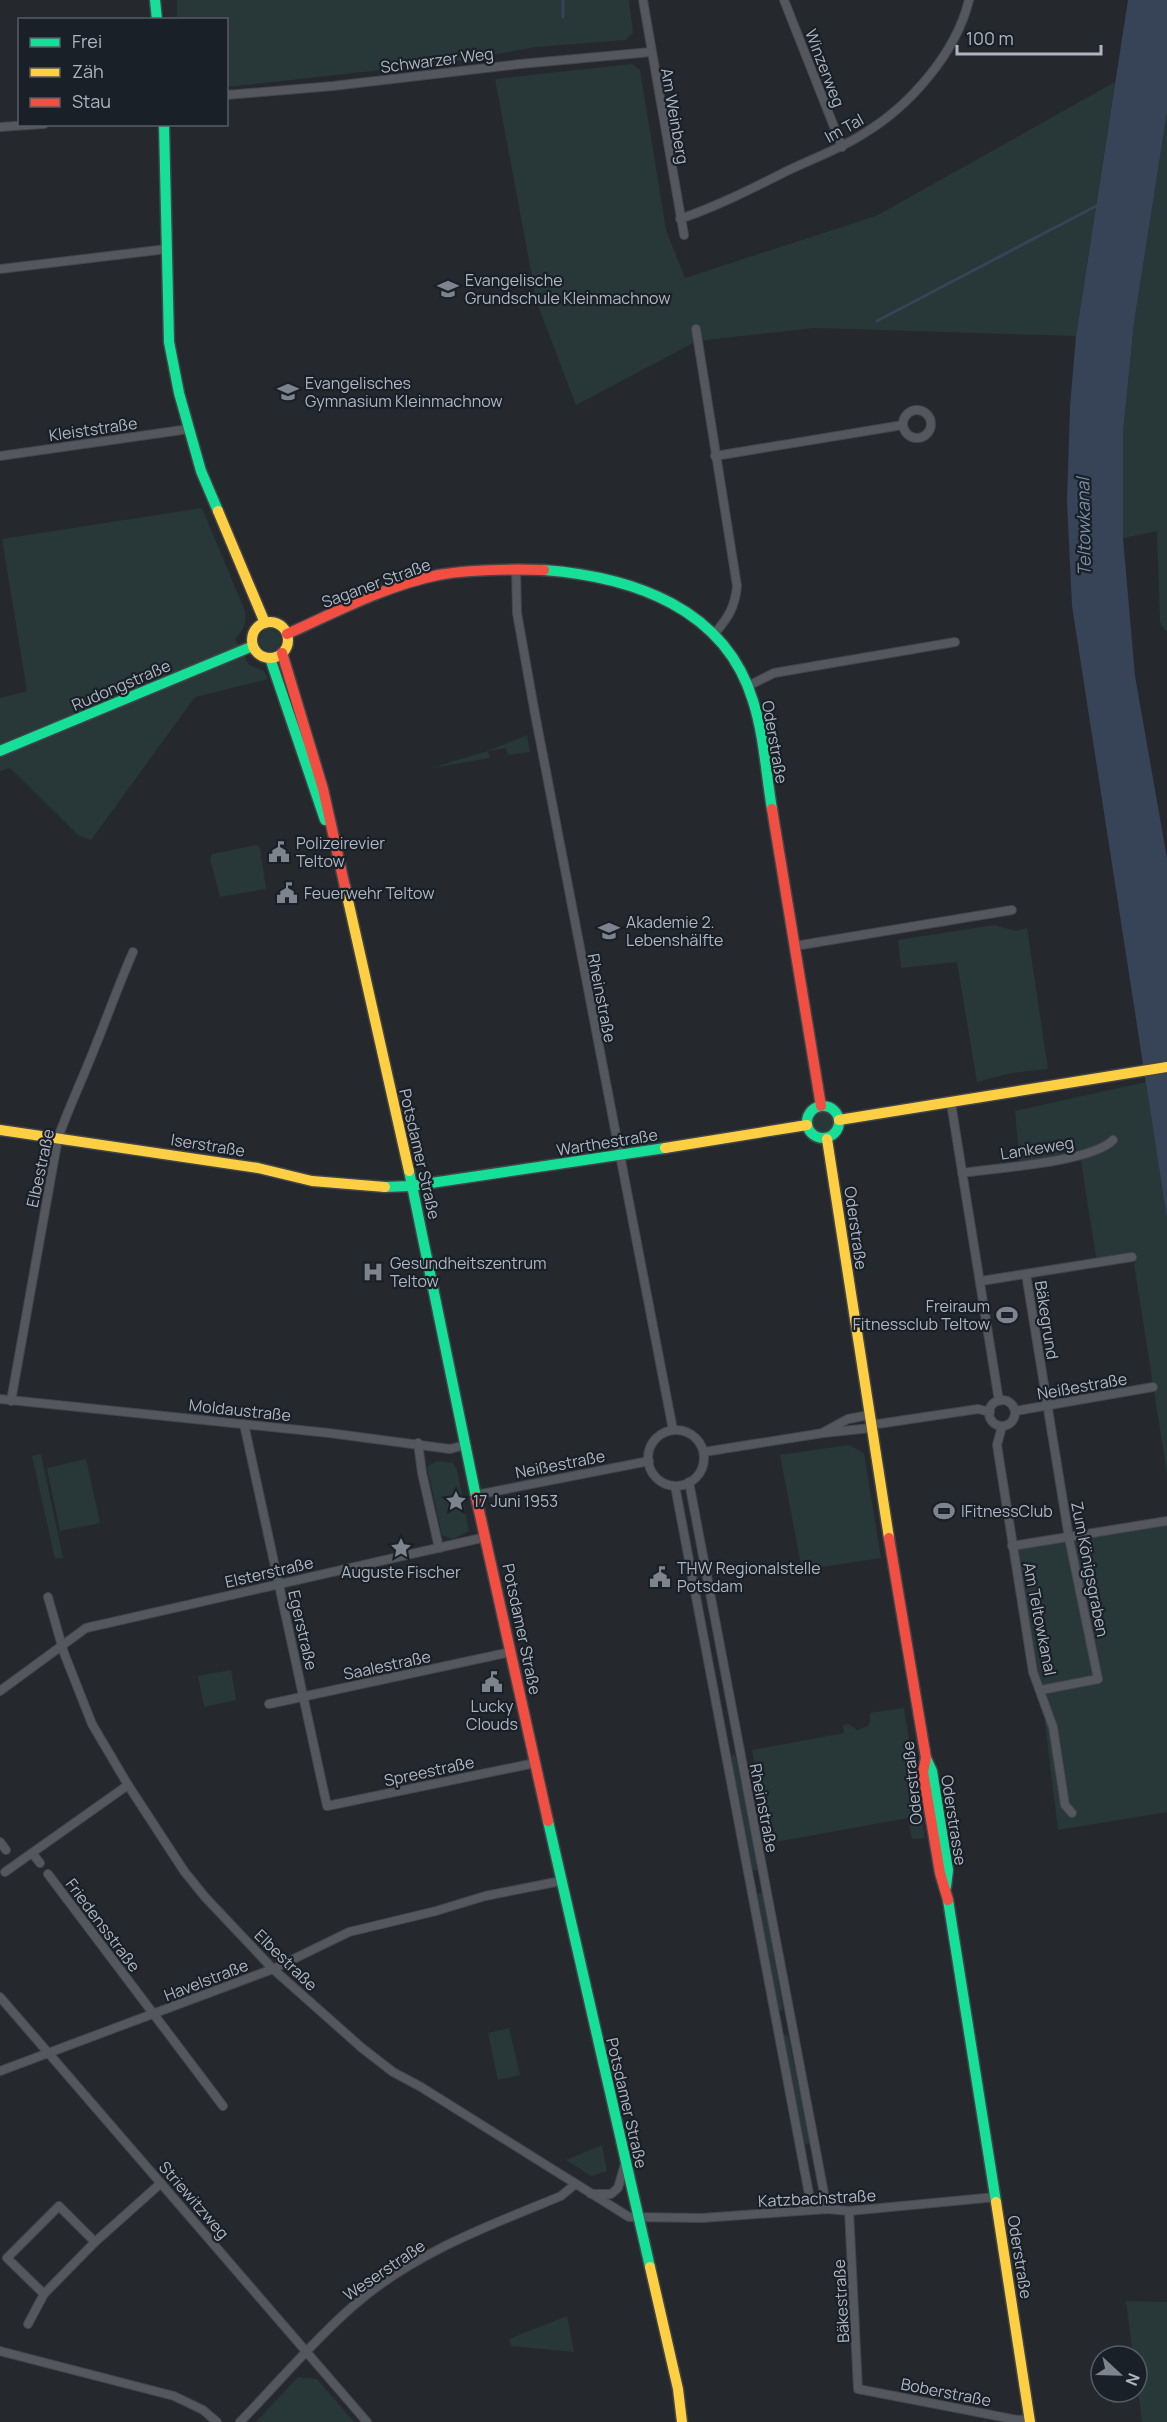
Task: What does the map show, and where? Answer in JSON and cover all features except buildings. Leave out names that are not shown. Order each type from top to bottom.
[{"type":"street","points":[[155,0],[157,18]]},
{"type":"street","name":"Am Weinberg","points":[[643,0],[684,236]]},
{"type":"street","name":"Winzerweg","points":[[784,0],[842,147]]},
{"type":"street","name":"Im Tal","points":[[680,219],[842,147],[886,117],[915,91],[949,46],[969,0]]},
{"type":"street","name":"Schwarzer Weg","points":[[228,95],[651,52]]},
{"type":"street","points":[[0,127],[18,126]]},
{"type":"street","points":[[164,126],[169,342],[201,471],[265,623]]},
{"type":"street","points":[[0,269],[167,249]]},
{"type":"street","points":[[696,329],[699,361],[737,586],[735,603],[730,616],[715,633]]},
{"type":"street","points":[[715,456],[903,425]]},
{"type":"street","name":"Kleiststraße","points":[[0,456],[189,429]]},
{"type":"street","name":"Saganer Straße","points":[[287,634],[398,587],[439,575],[516,570],[572,573],[620,584],[666,600],[715,633]]},
{"type":"street","name":"Rheinstraße","points":[[516,570],[517,613],[535,714],[673,1430]]},
{"type":"street","points":[[265,623],[278,624],[287,634],[288,644],[282,653],[270,658],[260,655],[254,646],[255,631],[265,623]]},
{"type":"street","name":"Oderstraße","points":[[715,633],[729,650],[748,686],[758,721],[821,1106]]},
{"type":"street","name":"Oderstraße","points":[[748,686],[774,673],[955,642]]},
{"type":"street","name":"Rudongstraße","points":[[0,751],[254,646]]},
{"type":"street","name":"Potsdamer Straße","points":[[282,653],[321,780],[561,1881],[678,2389],[682,2422]]},
{"type":"street","name":"Potsdamer Straße","points":[[270,658],[317,803],[334,842]]},
{"type":"street","points":[[795,946],[1012,910]]},
{"type":"street","name":"Elbestraße","points":[[11,1401],[58,1138],[109,1006],[133,952]]},
{"type":"street","points":[[839,1120],[1167,1066]]},
{"type":"street","points":[[951,1103],[999,1401]]},
{"type":"street","points":[[821,1106],[831,1108],[839,1120],[838,1130],[827,1139],[816,1137],[807,1125],[812,1110],[821,1106]]},
{"type":"street","name":"Warthestraße","points":[[411,1186],[620,1156],[807,1125]]},
{"type":"street","name":"Iserstraße","points":[[0,1130],[258,1168],[312,1181],[381,1188],[411,1186]]},
{"type":"street","name":"Oderstraße","points":[[827,1139],[926,1758],[923,1772],[940,1873],[946,1887],[1030,2421]]},
{"type":"street","name":"Lankeweg","points":[[962,1173],[1080,1155],[1102,1149],[1113,1140]]},
{"type":"street","name":"Bäkegrund","points":[[981,1281],[1132,1257]]},
{"type":"street","name":"Bäkegrund","points":[[1026,1274],[1047,1406]]},
{"type":"street","name":"Neißestraße","points":[[1015,1412],[1153,1387]]},
{"type":"street","name":"Moldaustraße","points":[[0,1399],[418,1443],[450,1449],[465,1445]]},
{"type":"street","points":[[999,1401],[1008,1401],[1015,1412],[1012,1422],[1002,1426],[994,1423],[990,1412],[993,1405],[999,1401]]},
{"type":"street","name":"Zum Königsgraben","points":[[1041,1690],[1098,1679],[1069,1538],[1047,1406]]},
{"type":"street","points":[[704,1452],[871,1423],[978,1409],[990,1412]]},
{"type":"street","points":[[823,1433],[848,1419],[871,1423]]},
{"type":"street","name":"Egerstraße","points":[[244,1424],[327,1806]]},
{"type":"street","name":"Am Teltowkanal","points":[[1002,1426],[997,1445],[1033,1672],[1053,1727],[1065,1806],[1072,1813]]},
{"type":"street","points":[[673,1430],[692,1435],[704,1452],[703,1466],[689,1482],[675,1486],[654,1475],[649,1461],[650,1449],[657,1438],[673,1430]]},
{"type":"street","points":[[418,1443],[422,1473],[439,1548]]},
{"type":"street","name":"Neißestraße","points":[[476,1495],[649,1461]]},
{"type":"street","name":"Rheinstraße","points":[[689,1482],[827,2209]]},
{"type":"street","name":"Rheinstraße","points":[[675,1486],[812,2210]]},
{"type":"street","points":[[1012,1546],[1167,1521]]},
{"type":"street","name":"Elsterstraße","points":[[0,1691],[86,1628],[486,1537]]},
{"type":"street","name":"Elbestraße","points":[[48,1597],[63,1646],[92,1724],[128,1785],[205,1897],[273,1969],[393,2072],[421,2087],[623,2216],[639,2219]]},
{"type":"street","points":[[697,1601],[711,1598]]},
{"type":"street","name":"Saalestraße","points":[[269,1704],[512,1652]]},
{"type":"street","points":[[723,1742],[738,1739]]},
{"type":"street","name":"Spreestraße","points":[[327,1806],[535,1763]]},
{"type":"street","points":[[5,1872],[128,1785]]},
{"type":"street","points":[[0,1842],[6,1850]]},
{"type":"street","points":[[32,1853],[40,1863]]},
{"type":"street","name":"Friedensstraße","points":[[48,1874],[223,2106]]},
{"type":"street","name":"Havelstraße","points":[[0,2071],[273,1969],[349,1932],[436,1911],[485,1896],[561,1881]]},
{"type":"street","points":[[750,1884],[764,1882]]},
{"type":"street","name":"Striewitzweg","points":[[0,1997],[50,2052],[367,2422]]},
{"type":"street","points":[[776,2022],[790,2020]]},
{"type":"street","points":[[799,2150],[814,2147]]},
{"type":"street","points":[[587,2193],[611,2194],[618,2188],[625,2163]]},
{"type":"street","points":[[28,2324],[44,2294],[95,2242],[161,2183]]},
{"type":"street","name":"Weserstraße","points":[[240,2422],[352,2306],[410,2265],[460,2237],[561,2196],[574,2185]]},
{"type":"street","name":"Katzbachstraße","points":[[639,2219],[827,2209],[849,2211],[996,2197]]},
{"type":"street","points":[[44,2294],[7,2258],[60,2206],[95,2242]]},
{"type":"street","name":"Bäkestraße","points":[[849,2211],[858,2389]]},
{"type":"street","points":[[0,2351],[174,2396],[203,2410],[217,2422]]},
{"type":"street","name":"Boberstraße","points":[[858,2389],[1030,2421]]},
{"type":"shaded area","points":[[177,0],[629,0],[633,33],[626,40],[536,47],[453,62],[228,87],[228,18],[177,18]]},
{"type":"shaded area","points":[[632,64],[640,70],[666,230],[685,278],[876,216],[1115,82],[1076,336],[815,328],[697,341],[576,405],[537,303],[495,79]]},
{"type":"shaded area","points":[[1167,112],[1167,633],[1160,622],[1157,531],[1123,538],[1123,432],[1134,323]]},
{"type":"shaded area","points":[[202,508],[245,611],[244,626],[235,639],[249,665],[264,671],[268,679],[195,697],[91,840],[79,836],[10,768],[0,771],[0,698],[27,691],[2,539]]},
{"type":"shaded area","points":[[270,629],[278,632],[281,640],[278,648],[270,651],[262,648],[259,640],[262,632]]},
{"type":"shaded area","points":[[527,735],[530,752],[508,755],[506,748],[488,751]]},
{"type":"shaded area","points":[[488,751],[490,758],[431,768]]},
{"type":"shaded area","points":[[256,845],[260,848],[266,889],[220,897],[210,859],[212,854]]},
{"type":"shaded area","points":[[994,925],[1016,931],[1027,928],[1048,1069],[1011,1073],[977,1082],[957,962],[901,968],[898,940]]},
{"type":"shaded area","points":[[1146,1082],[1167,1219],[1167,1474],[1133,1257],[1097,1263],[1080,1156],[1020,1165],[1015,1111]]},
{"type":"shaded area","points":[[823,1112],[831,1115],[834,1123],[831,1131],[823,1134],[815,1131],[812,1123],[815,1115]]},
{"type":"shaded area","points":[[849,1445],[864,1453],[881,1558],[802,1570],[780,1455]]},
{"type":"shaded area","points":[[41,1454],[63,1558],[55,1559],[32,1456]]},
{"type":"shaded area","points":[[86,1459],[100,1523],[60,1531],[47,1468]]},
{"type":"shaded area","points":[[437,1461],[453,1463],[457,1470],[469,1531],[453,1539],[442,1535],[427,1467]]},
{"type":"shaded area","points":[[1167,1521],[1167,1812],[1058,1830],[1041,1690],[1033,1672],[1012,1546]]},
{"type":"shaded area","points":[[231,1670],[236,1700],[204,1707],[198,1676]]},
{"type":"shaded area","points":[[904,1708],[925,1838],[912,1839],[908,1818],[770,1843],[752,1750],[844,1733],[843,1725],[849,1724],[857,1730],[868,1726],[870,1713]]},
{"type":"shaded area","points":[[735,1754],[758,1868],[756,1871],[752,1869],[731,1759],[731,1756]]},
{"type":"shaded area","points":[[760,1892],[763,1894],[783,2009],[781,2011],[778,2010],[757,1895]]},
{"type":"shaded area","points":[[509,2028],[520,2075],[498,2080],[488,2033]]},
{"type":"shaded area","points":[[785,2034],[788,2036],[810,2142],[806,2145],[803,2144],[783,2037]]},
{"type":"shaded area","points":[[602,2145],[607,2171],[591,2176],[566,2160]]},
{"type":"shaded area","points":[[1126,2301],[1167,2302],[1167,2422],[1142,2422],[1140,2404],[1149,2404],[1149,2344],[1131,2344]]},
{"type":"shaded area","points":[[567,2316],[574,2352],[511,2346],[509,2339]]},
{"type":"shaded area","points":[[298,2377],[317,2379],[354,2422],[256,2422]]},
{"type":"water","name":"Teltowkanal","points":[[1128,0],[1167,0],[1167,112],[1134,323],[1123,432],[1123,538],[1135,676],[1167,858],[1167,1219],[1072,606],[1067,501],[1070,406],[1076,336]]},
{"type":"waterway","points":[[563,0],[563,17]]},
{"type":"waterway","points":[[877,321],[1098,205]]},
{"type":"traffic: fast","points":[[155,0],[157,18]]},
{"type":"traffic: fast","points":[[164,126],[169,342],[179,393],[201,471],[218,511]]},
{"type":"traffic: fast","points":[[544,570],[610,580],[642,590],[671,603],[698,621],[721,642],[740,669],[757,714],[772,809]]},
{"type":"traffic: fast","points":[[0,751],[253,646]]},
{"type":"traffic: fast","points":[[270,658],[325,820]]},
{"type":"traffic: fast","points":[[823,1106],[835,1110],[839,1122],[835,1134],[823,1138],[811,1134],[807,1122],[811,1110],[823,1106]]},
{"type":"traffic: fast","points":[[385,1187],[411,1186],[665,1148]]},
{"type":"traffic: fast","points":[[409,1171],[476,1497]]},
{"type":"traffic: fast","points":[[926,1758],[932,1771],[948,1870],[946,1887]]},
{"type":"traffic: fast","points":[[548,1821],[650,2267]]},
{"type":"traffic: fast","points":[[948,1900],[996,2202]]},
{"type":"traffic: slow","points":[[218,511],[265,623]]},
{"type":"traffic: slow","points":[[270,622],[282,628],[288,640],[282,652],[270,658],[258,652],[252,640],[258,628],[270,622]]},
{"type":"traffic: slow","points":[[345,887],[409,1171]]},
{"type":"traffic: slow","points":[[839,1120],[1167,1067]]},
{"type":"traffic: slow","points":[[665,1148],[807,1125]]},
{"type":"traffic: slow","points":[[0,1130],[258,1168],[312,1181],[385,1187]]},
{"type":"traffic: slow","points":[[827,1139],[889,1538]]},
{"type":"traffic: slow","points":[[996,2202],[1030,2422]]},
{"type":"traffic: slow","points":[[650,2267],[678,2389],[682,2422]]},
{"type":"traffic: jam","points":[[287,634],[361,600],[438,575],[504,570],[544,570]]},
{"type":"traffic: jam","points":[[282,653],[323,789],[345,887]]},
{"type":"traffic: jam","points":[[772,809],[821,1106]]},
{"type":"traffic: jam","points":[[476,1497],[548,1821]]},
{"type":"traffic: jam","points":[[889,1538],[926,1758],[923,1772],[940,1873],[948,1900]]},
{"type":"place","name":"Evangelische Grundschule Kleinmachnow","points":[[448,289]]},
{"type":"place","name":"Evangelisches Gymnasium Kleinmachnow","points":[[288,392]]},
{"type":"place","name":"Polizeirevier Teltow","points":[[279,852]]},
{"type":"place","name":"Feuerwehr Teltow","points":[[287,893]]},
{"type":"place","name":"Akademie 2. Lebenshälfte","points":[[609,931]]},
{"type":"place","name":"Gesundheitszentrum Teltow","points":[[373,1272]]},
{"type":"place","name":"Freiraum Fitnessclub Teltow","points":[[1007,1315]]},
{"type":"place","name":"17 Juni 1953","points":[[456,1501]]},
{"type":"place","name":"IFitnessClub","points":[[944,1511]]},
{"type":"place","name":"Auguste Fischer","points":[[401,1548]]},
{"type":"place","name":"THW Regionalstelle Potsdam","points":[[660,1577]]},
{"type":"place","name":"Lucky Clouds","points":[[492,1682]]}]
